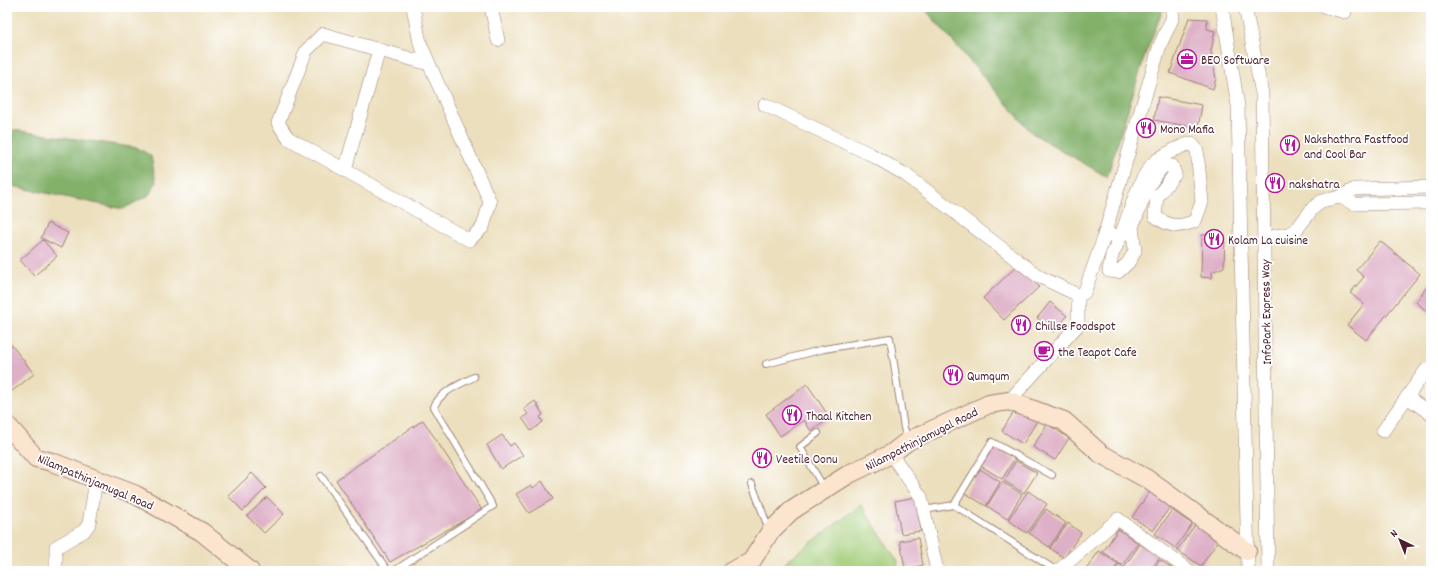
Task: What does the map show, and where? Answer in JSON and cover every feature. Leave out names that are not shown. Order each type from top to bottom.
[{"type":"street","points":[[413,7],[420,43],[490,202],[483,227],[468,240],[288,138],[278,123],[306,51],[323,34],[429,64]]},
{"type":"street","points":[[491,7],[498,40]]},
{"type":"street","points":[[765,105],[870,154],[906,175],[1038,276],[1078,295],[1084,293],[1104,234],[1160,45],[1173,17],[1171,7]]},
{"type":"street","name":"InfoPark Express Way","points":[[1222,7],[1238,106],[1248,571]]},
{"type":"street","name":"InfoPark Express Way","points":[[1245,7],[1262,94],[1269,570]]},
{"type":"street","points":[[1326,7],[1345,12]]},
{"type":"street","points":[[345,170],[379,50]]},
{"type":"street","points":[[1191,143],[1197,150],[1202,196],[1202,202],[1195,221],[1181,227],[1164,222],[1155,216],[1158,197],[1175,174],[1172,166],[1163,166],[1149,186],[1132,227],[1135,251],[1128,263],[1118,272],[1109,271],[1112,256],[1121,236],[1148,170],[1157,160],[1179,147],[1191,143]]},
{"type":"street","points":[[1264,238],[1288,234],[1297,229],[1313,208],[1322,201],[1340,197],[1355,189],[1431,188]]},
{"type":"street","points":[[1340,197],[1355,204],[1431,203]]},
{"type":"street","points":[[1104,234],[1121,236]]},
{"type":"street","points":[[1009,402],[1078,325],[1078,295]]},
{"type":"street","points":[[1383,431],[1426,370]]},
{"type":"street","points":[[1407,397],[1431,414]]},
{"type":"street","name":"Nilampathinjamugal Road","points":[[732,571],[751,562],[770,532],[791,510],[824,489],[849,474],[891,454],[908,442],[989,404],[1009,402],[1064,421],[1101,454],[1147,479],[1247,551]]},
{"type":"street","name":"Nilampathinjamugal Road","points":[[7,425],[36,458],[52,462],[136,496],[202,532],[250,571]]},
{"type":"street","points":[[891,454],[921,497],[937,571]]},
{"type":"street","points":[[56,571],[56,547],[84,531],[89,524],[96,480]]},
{"type":"street","points":[[1058,571],[1118,519],[1188,570]]},
{"type":"lane","points":[[766,364],[824,350],[890,338],[904,428],[908,442]]},
{"type":"lane","points":[[394,571],[493,506],[434,407],[436,402],[455,386],[474,377]]},
{"type":"lane","points":[[818,434],[800,447],[824,489]]},
{"type":"lane","points":[[954,505],[992,442],[1052,475]]},
{"type":"lane","points":[[321,476],[388,571]]},
{"type":"lane","points":[[752,484],[770,532]]},
{"type":"lane","points":[[924,510],[954,505],[1058,571]]},
{"type":"green space","points":[[923,7],[1164,7],[1145,55],[1107,177],[1032,133]]},
{"type":"green space","points":[[7,129],[138,148],[151,156],[156,183],[149,195],[123,209],[7,185]]},
{"type":"green space","points":[[861,505],[898,562],[896,571],[777,571],[792,557]]},
{"type":"building","points":[[1189,18],[1207,19],[1207,29],[1215,31],[1211,51],[1216,79],[1213,89],[1170,73]]},
{"type":"building","points":[[1158,97],[1202,105],[1198,128],[1154,120]]},
{"type":"building","points":[[48,223],[68,233],[61,248],[41,238]]},
{"type":"building","points":[[1202,235],[1225,235],[1224,267],[1212,272],[1212,278],[1201,277]]},
{"type":"building","points":[[43,240],[57,256],[34,276],[20,260]]},
{"type":"building","points":[[1380,241],[1420,274],[1366,340],[1347,325],[1364,304],[1350,293],[1364,277],[1356,270]]},
{"type":"building","points":[[1018,265],[1039,287],[1004,320],[983,298]]},
{"type":"building","points":[[1431,281],[1431,315],[1416,302]]},
{"type":"building","points":[[1050,302],[1067,316],[1054,332],[1037,318]]},
{"type":"building","points":[[7,339],[34,374],[7,395]]},
{"type":"building","points":[[807,384],[830,418],[811,431],[804,420],[780,436],[766,414]]},
{"type":"building","points":[[535,401],[543,415],[540,417],[543,422],[531,431],[522,418],[528,414],[524,409]]},
{"type":"building","points":[[1016,408],[1037,421],[1023,444],[1002,431]]},
{"type":"building","points":[[423,420],[482,510],[390,562],[336,480]]},
{"type":"building","points":[[1047,424],[1069,438],[1055,460],[1033,447]]},
{"type":"building","points":[[502,435],[510,446],[514,443],[523,455],[501,469],[487,445]]},
{"type":"building","points":[[994,446],[1015,459],[1002,479],[981,466]]},
{"type":"building","points":[[1016,461],[1037,473],[1024,493],[1004,481]]},
{"type":"building","points":[[980,469],[1000,482],[986,506],[965,493]]},
{"type":"building","points":[[252,473],[266,488],[243,511],[228,496]]},
{"type":"building","points":[[542,481],[553,499],[529,513],[516,494],[531,485],[533,488]]},
{"type":"building","points":[[1002,482],[1022,494],[1007,519],[987,506]]},
{"type":"building","points":[[1151,490],[1172,504],[1153,531],[1132,517]]},
{"type":"building","points":[[1028,491],[1047,504],[1027,533],[1008,520]]},
{"type":"building","points":[[267,497],[284,514],[264,533],[247,516]]},
{"type":"building","points":[[915,497],[921,531],[901,534],[895,501]]},
{"type":"building","points":[[1046,509],[1066,523],[1049,547],[1029,533]]},
{"type":"building","points":[[1172,510],[1192,524],[1175,548],[1155,534]]},
{"type":"building","points":[[1068,523],[1081,533],[1064,558],[1050,548]]},
{"type":"building","points":[[1195,525],[1218,541],[1201,566],[1177,550]]},
{"type":"building","points":[[1118,529],[1138,543],[1122,565],[1103,552]]},
{"type":"building","points":[[918,538],[923,565],[905,569],[900,541]]},
{"type":"building","points":[[1140,544],[1160,557],[1150,571],[1130,571],[1124,567]]},
{"type":"building","points":[[1099,551],[1118,564],[1113,571],[1085,571]]},
{"type":"building","points":[[1160,560],[1173,569],[1172,571],[1152,571]]},
{"type":"building","points":[[1119,564],[1128,571],[1114,571]]},
{"type":"place","name":"BEO Software","points":[[1187,59]]},
{"type":"place","name":"Mono Mafia","points":[[1146,128]]},
{"type":"place","name":"Nakshathra Fastfood and Cool Bar","points":[[1290,145]]},
{"type":"place","name":"nakshatra","points":[[1275,183]]},
{"type":"place","name":"Kolam La cuisine","points":[[1214,239]]},
{"type":"place","name":"Chillse Foodspot","points":[[1021,325]]},
{"type":"place","name":"the Teapot Cafe","points":[[1044,351]]},
{"type":"place","name":"Qumqum","points":[[953,375]]},
{"type":"place","name":"Thaal Kitchen","points":[[792,415]]},
{"type":"place","name":"Veetile Oonu","points":[[762,458]]}]
